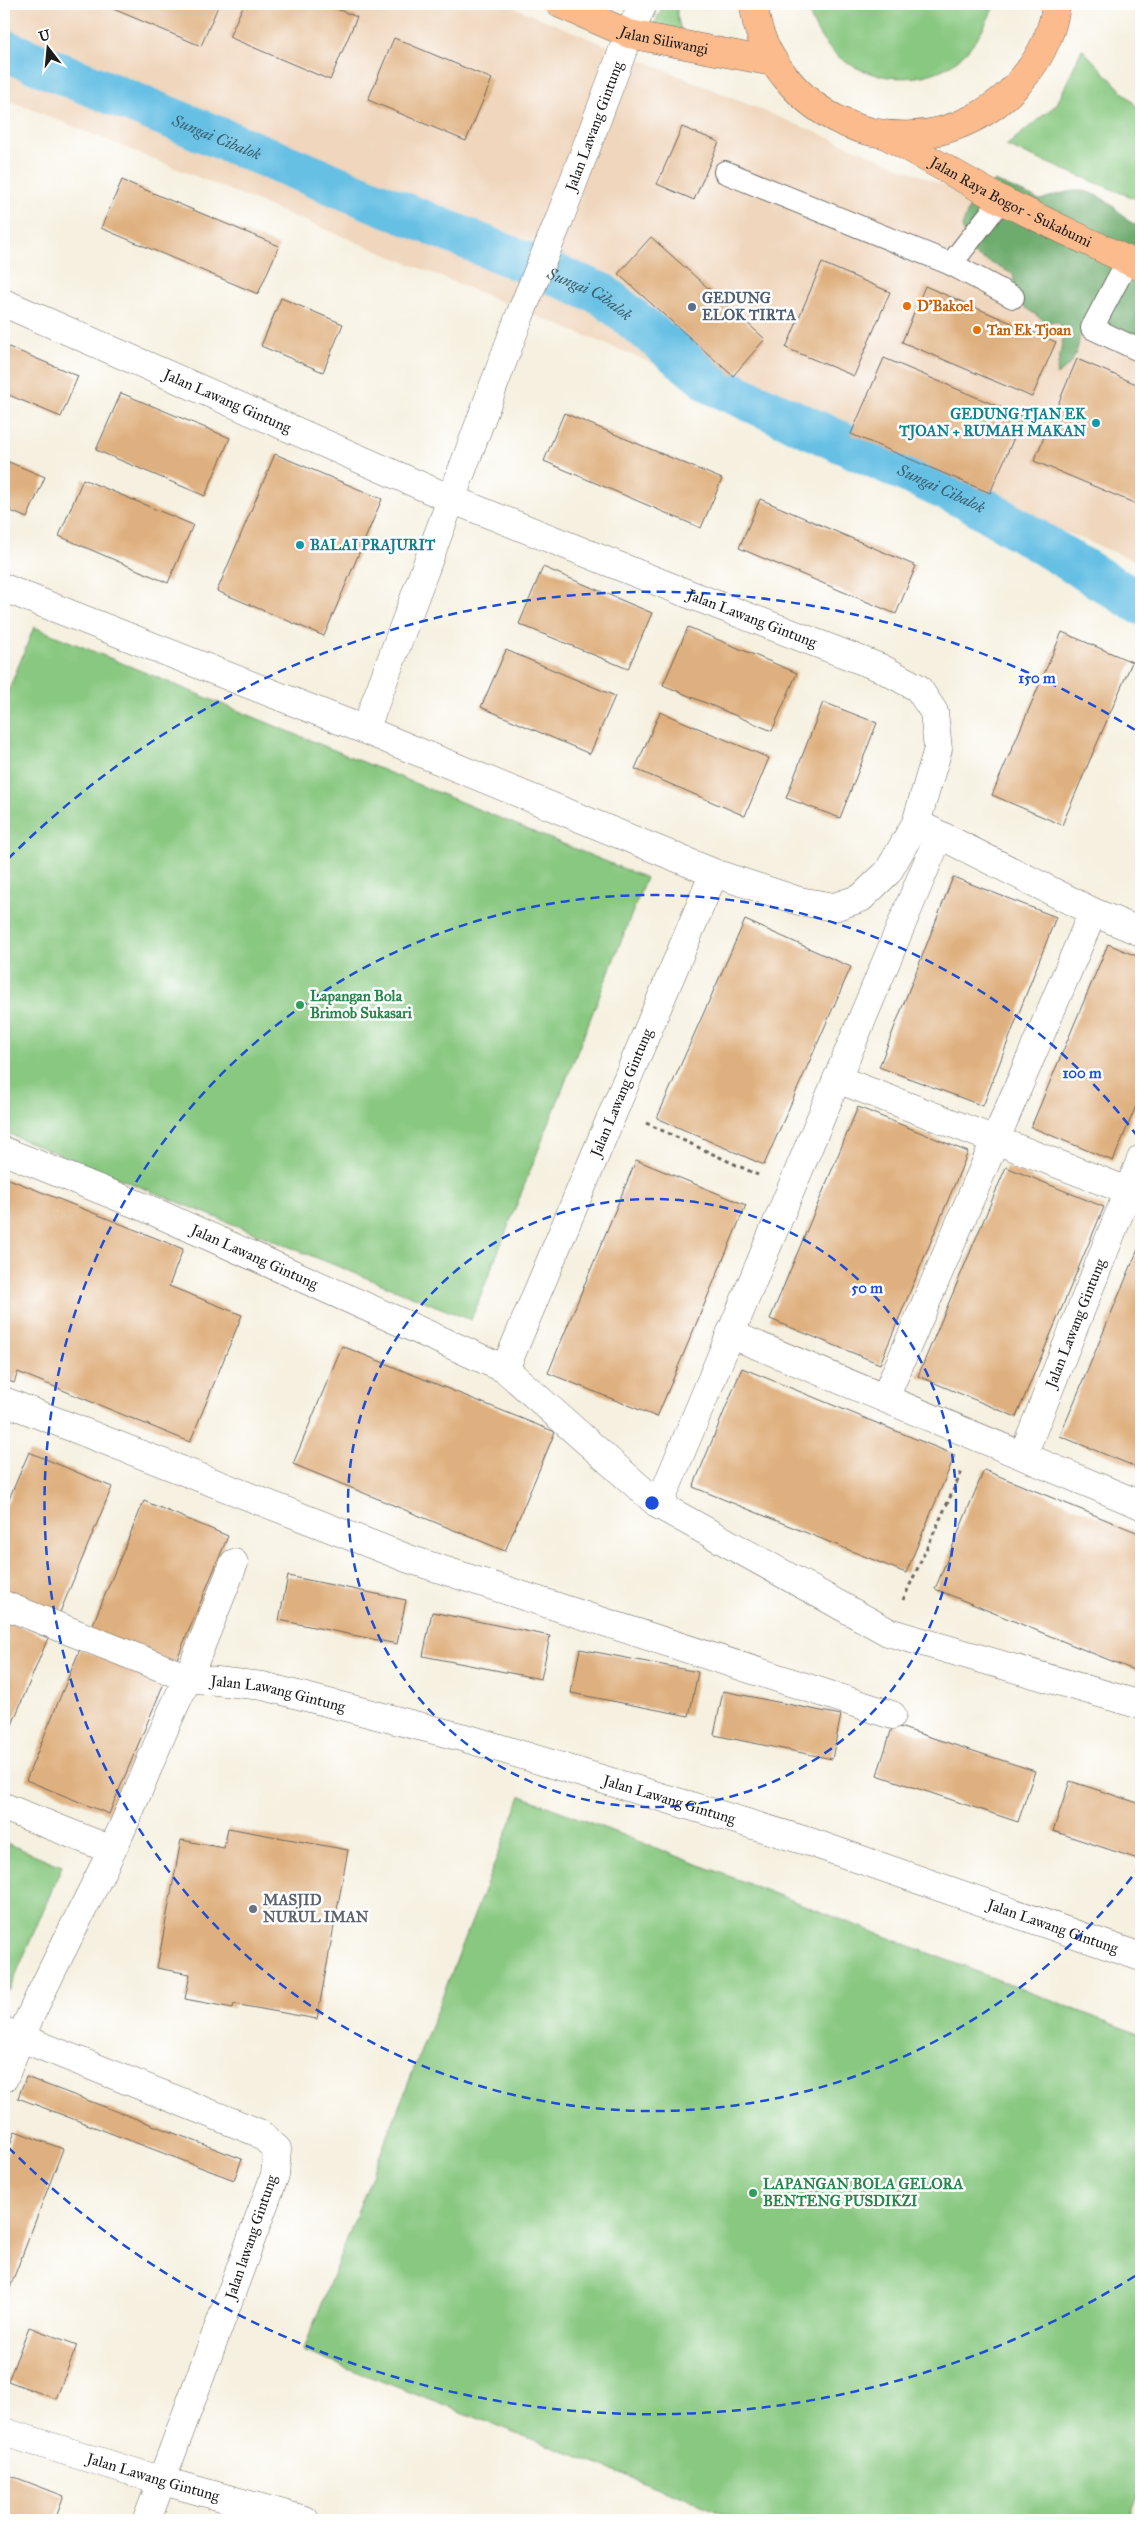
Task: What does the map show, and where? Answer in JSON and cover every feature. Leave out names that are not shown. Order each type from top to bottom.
[{"type":"main road","name":"Jalan Siliwangi","points":[[560,4],[629,34],[773,62]]},
{"type":"main road","points":[[754,4],[755,19],[773,62],[802,97],[840,122],[884,135],[930,134],[974,120],[1012,93],[1040,56],[1055,14],[1056,4]]},
{"type":"main road","name":"Jalan Raya Bogor - Sukabumi","points":[[884,135],[1001,200],[1135,263]]},
{"type":"street","name":"Jalan Lawang Gintung","points":[[451,499],[520,314],[559,220],[629,34],[643,4]]},
{"type":"street","name":"Jalan Lawang Gintung","points":[[4,303],[451,499],[672,588],[882,668],[918,688],[934,712],[938,749],[927,829],[837,1079],[659,1505]]},
{"type":"street","points":[[365,730],[451,499]]},
{"type":"street","name":"Jalan Lawang Gintung","points":[[7,597],[365,730],[714,873],[799,901],[834,907],[861,898],[888,872],[927,829]]},
{"type":"street","points":[[927,829],[1093,912],[1141,932]]},
{"type":"street","name":"Jalan Lawang Gintung","points":[[505,1369],[714,873]]},
{"type":"street","points":[[885,1398],[1093,912]]},
{"type":"street","points":[[837,1079],[1135,1193]]},
{"type":"street","name":"Jalan Lawang Gintung","points":[[4,1151],[146,1208],[505,1369],[659,1505],[888,1632],[1141,1705]]},
{"type":"street","name":"Jalan Lawang Gintung","points":[[1023,1455],[1135,1193],[1141,1159]]},
{"type":"street","points":[[730,1334],[1141,1505]]},
{"type":"street","points":[[4,1401],[408,1559],[892,1715]]},
{"type":"street","points":[[4,2078],[12,2034],[112,1850],[174,1704],[188,1678],[234,1563]]},
{"type":"street","name":"Jalan Lawang Gintung","points":[[4,1605],[188,1678],[263,1686],[469,1739],[813,1843],[1141,1957]]},
{"type":"street","points":[[4,1807],[112,1850]]},
{"type":"street","name":"Jalan lawang Gintung","points":[[12,2034],[260,2134],[277,2149],[275,2175],[147,2520]]},
{"type":"street","name":"Jalan Lawang Gintung","points":[[4,2432],[163,2481],[305,2520]]},
{"type":"lane","points":[[725,172],[951,264],[1013,297]]},
{"type":"lane","points":[[951,264],[1001,200]]},
{"type":"lane","points":[[1135,263],[1092,328],[1141,350]]},
{"type":"path","points":[[616,1108],[790,1191]]},
{"type":"path","points":[[888,1632],[978,1437]]},
{"type":"shaded area","points":[[4,4],[506,4],[1141,267],[1141,563],[4,98]]},
{"type":"green space","points":[[664,4],[677,4],[677,16],[686,48],[651,31]]},
{"type":"green space","points":[[806,4],[995,4],[980,33],[960,58],[946,68],[930,74],[896,78],[862,70],[847,63],[834,53],[824,42],[817,30]]},
{"type":"green space","points":[[1082,49],[1141,111],[1141,201],[1006,146],[1057,104]]},
{"type":"green space","points":[[995,181],[1040,200],[1071,191],[1088,192],[1097,195],[1129,221],[1141,226],[1141,336],[1130,343],[1092,330],[1080,334],[1074,358],[1067,367],[1056,375],[1064,332],[1058,322],[1046,322],[1017,302],[1013,274],[967,251],[962,226],[973,198]]},
{"type":"green space","name":"Lapangan Bola Brimob Sukasari","points":[[34,627],[646,878],[471,1320],[4,1132],[4,702]]},
{"type":"green space","name":"LAPANGAN BOLA GELORA BENTENG PUSDIKZI","points":[[521,1796],[1141,2035],[1141,2488],[1129,2520],[742,2520],[303,2351]]},
{"type":"green space","points":[[4,1842],[62,1866],[9,1991],[4,1989]]},
{"type":"building","points":[[112,4],[219,4],[201,46],[111,8]]},
{"type":"building","points":[[244,4],[324,4],[357,17],[330,80],[229,37]]},
{"type":"building","points":[[394,38],[492,79],[466,141],[368,100]]},
{"type":"building","points":[[682,127],[719,142],[694,200],[657,184]]},
{"type":"building","points":[[122,180],[279,246],[258,294],[101,228]]},
{"type":"building","name":"GEDUNG ELOK TIRTA","points":[[651,237],[765,339],[733,376],[618,274]]},
{"type":"building","points":[[822,263],[890,292],[854,376],[786,348]]},
{"type":"building","points":[[925,286],[1056,342],[1032,397],[902,342]]},
{"type":"building","points":[[281,298],[343,324],[323,372],[261,346]]},
{"type":"building","points":[[4,345],[78,376],[61,417],[4,393]]},
{"type":"building","points":[[884,358],[1023,417],[990,493],[851,434]]},
{"type":"building","name":"GEDUNG TJAN EK TJOAN + RUMAH MAKAN","points":[[1077,359],[1141,386],[1141,506],[1034,461]]},
{"type":"building","points":[[121,393],[230,438],[205,496],[96,450]]},
{"type":"building","points":[[564,413],[722,479],[701,528],[544,461]]},
{"type":"building","name":"BALAI PRAJURIT","points":[[275,454],[382,499],[324,636],[217,591]]},
{"type":"building","points":[[4,460],[45,477],[27,518],[4,508]]},
{"type":"building","points":[[83,479],[193,525],[168,583],[59,536]]},
{"type":"building","points":[[760,499],[916,566],[896,614],[739,548]]},
{"type":"building","points":[[543,567],[652,613],[628,669],[519,624]]},
{"type":"building","points":[[688,627],[797,673],[772,731],[663,685]]},
{"type":"building","points":[[1062,632],[1132,662],[1062,825],[992,795]]},
{"type":"building","points":[[506,650],[615,696],[590,754],[481,707]]},
{"type":"building","points":[[823,702],[877,723],[840,818],[786,798]]},
{"type":"building","points":[[660,712],[769,758],[745,816],[635,769]]},
{"type":"building","points":[[953,877],[1056,917],[983,1106],[879,1067]]},
{"type":"building","points":[[745,920],[851,967],[764,1165],[657,1118]]},
{"type":"building","points":[[1108,944],[1141,958],[1141,1094],[1113,1161],[1031,1127]]},
{"type":"building","points":[[858,1107],[968,1152],[880,1364],[770,1319]]},
{"type":"building","points":[[636,1160],[746,1205],[657,1417],[548,1373]]},
{"type":"building","points":[[1006,1167],[1104,1207],[1016,1417],[918,1376]]},
{"type":"building","points":[[4,1177],[183,1249],[169,1286],[242,1315],[190,1442],[18,1372],[14,1383],[4,1379]]},
{"type":"building","points":[[1141,1242],[1141,1469],[1060,1436]]},
{"type":"building","points":[[342,1346],[555,1432],[505,1551],[293,1464]]},
{"type":"building","points":[[742,1368],[955,1455],[906,1573],[693,1487]]},
{"type":"building","points":[[29,1452],[112,1487],[58,1617],[4,1595],[4,1511]]},
{"type":"building","points":[[984,1470],[1141,1534],[1141,1673],[935,1589]]},
{"type":"building","points":[[144,1501],[228,1536],[174,1666],[90,1631]]},
{"type":"building","points":[[288,1576],[406,1600],[397,1644],[279,1620]]},
{"type":"building","points":[[432,1612],[550,1636],[541,1679],[423,1656]]},
{"type":"building","points":[[4,1619],[48,1638],[4,1744]]},
{"type":"building","points":[[80,1649],[164,1683],[109,1814],[26,1780]]},
{"type":"building","points":[[580,1649],[698,1672],[689,1716],[571,1693]]},
{"type":"building","points":[[723,1691],[841,1715],[832,1759],[714,1735]]},
{"type":"building","points":[[893,1725],[1035,1771],[1018,1822],[877,1775]]},
{"type":"building","points":[[1070,1781],[1141,1804],[1141,1860],[1053,1831]]},
{"type":"building","name":"MASJID NURUL IMAN","points":[[228,1828],[348,1850],[317,2019],[234,2004],[233,2008],[185,1999],[190,1974],[157,1968],[181,1840],[224,1848]]},
{"type":"building","points":[[26,2077],[242,2159],[234,2180],[18,2098]]},
{"type":"building","points":[[15,2131],[63,2149],[4,2303],[4,2161]]},
{"type":"building","points":[[29,2327],[77,2345],[56,2399],[8,2381]]},
{"type":"building","points":[[4,2473],[64,2496],[55,2520],[4,2520]]},
{"type":"waterway","name":"Sungai Cibalok","points":[[4,50],[602,294],[713,384],[975,503],[1141,604]]},
{"type":"place","name":"D'Bakoel","points":[[907,306]]},
{"type":"place","name":"GEDUNG ELOK TIRTA","points":[[692,307]]},
{"type":"place","name":"Tan Ek Tjoan","points":[[977,330]]},
{"type":"place","name":"GEDUNG TJAN EK TJOAN + RUMAH MAKAN","points":[[1096,423]]},
{"type":"place","name":"BALAI PRAJURIT","points":[[300,545]]},
{"type":"place","name":"Lapangan Bola Brimob Sukasari","points":[[300,1005]]},
{"type":"place","name":"MASJID NURUL IMAN","points":[[253,1909]]},
{"type":"place","name":"LAPANGAN BOLA GELORA BENTENG PUSDIKZI","points":[[753,2193]]}]
